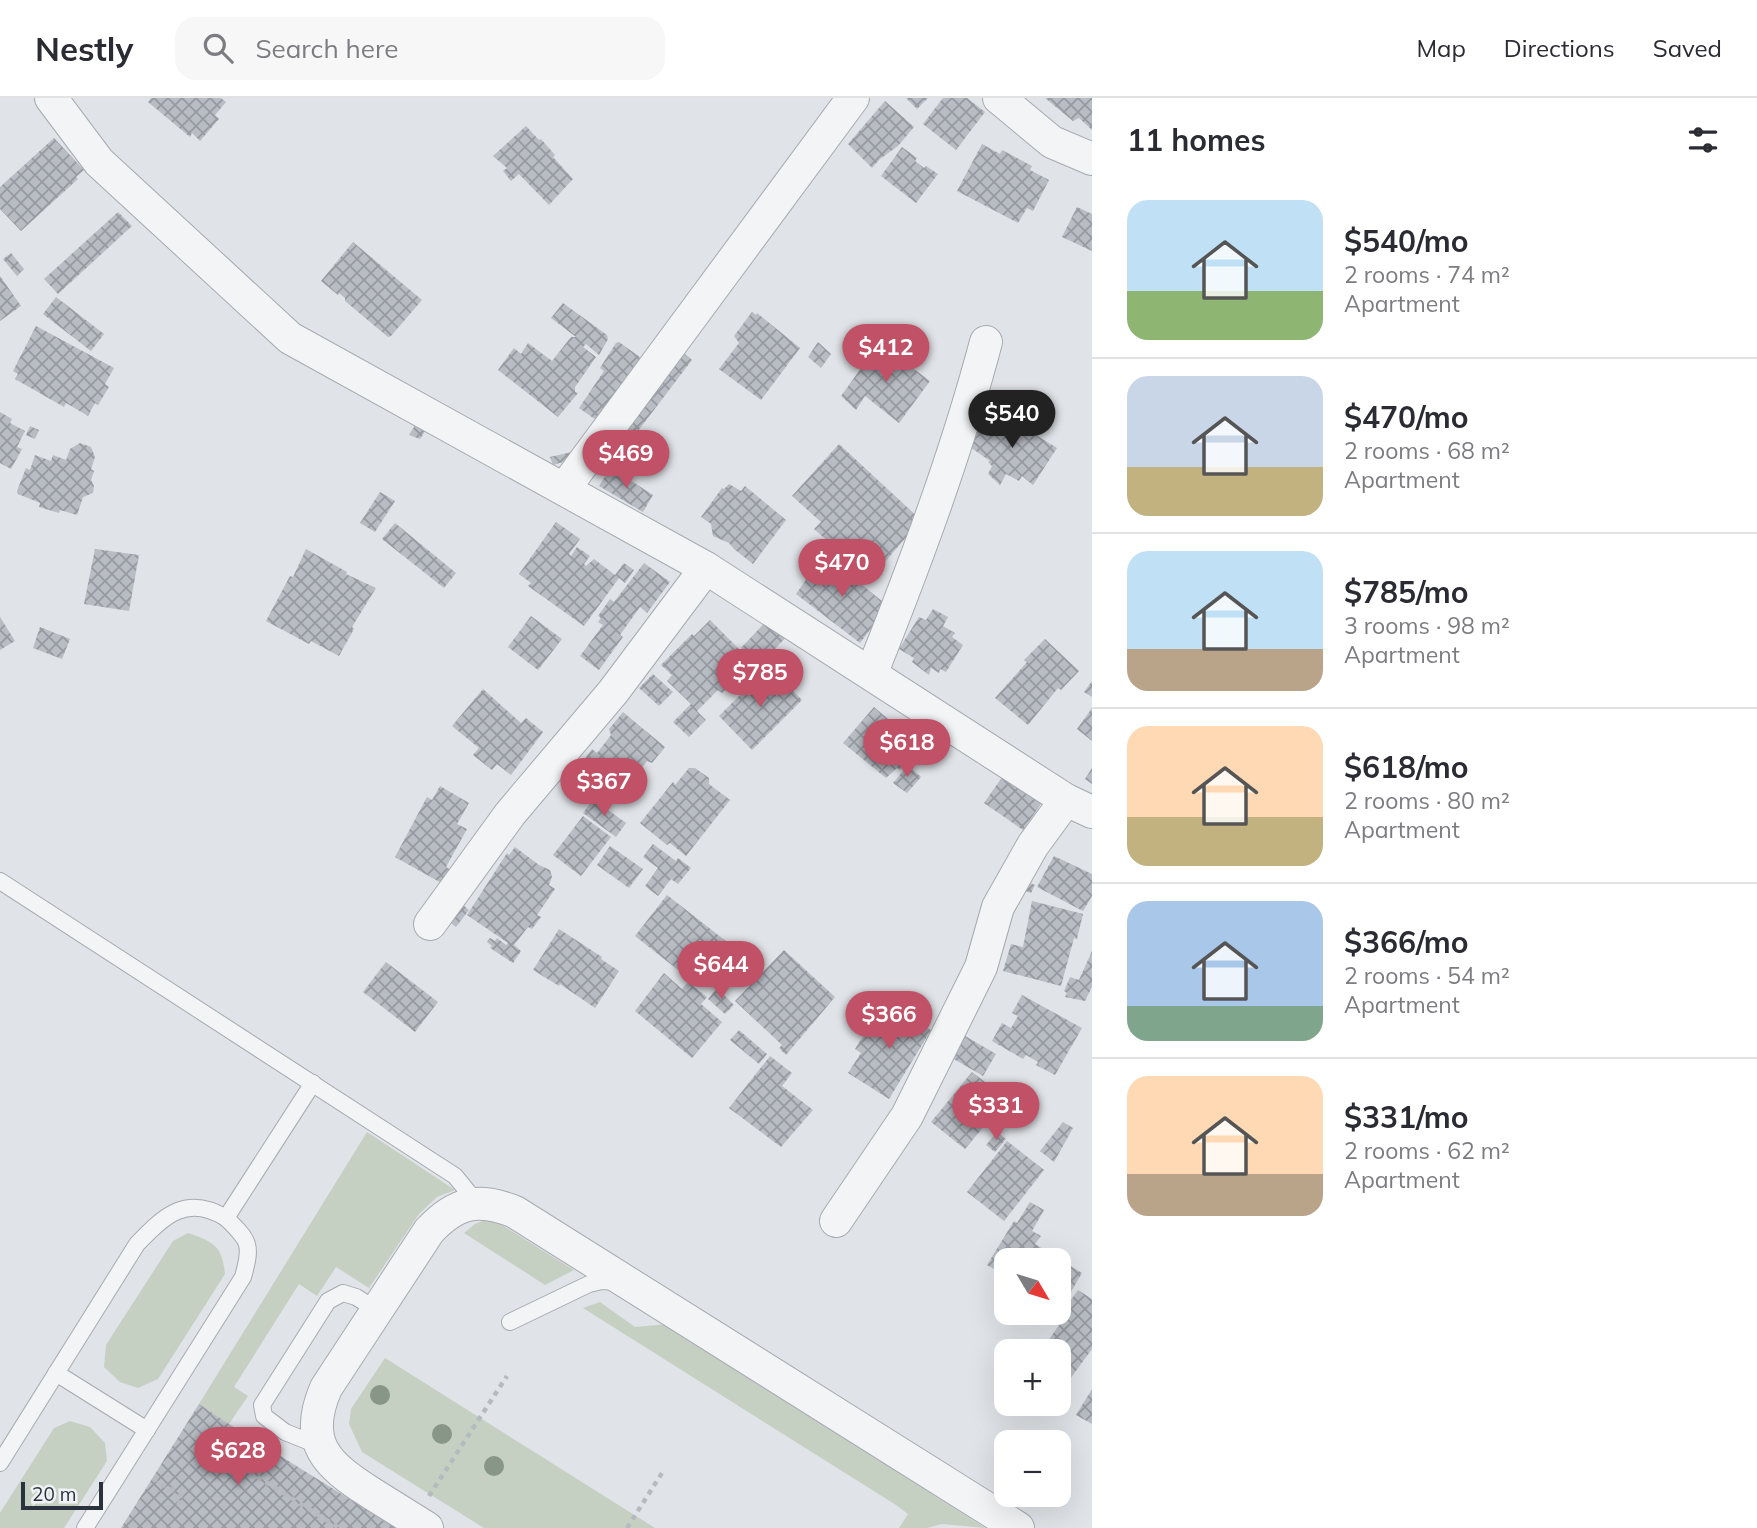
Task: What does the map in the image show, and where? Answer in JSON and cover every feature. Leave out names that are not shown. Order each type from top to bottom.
[{"type":"street","points":[[51,98],[99,162],[290,338],[706,568],[1079,806],[1033,845],[998,907],[981,967],[906,1116],[836,1222]]},
{"type":"street","points":[[564,489],[853,98]]},
{"type":"street","points":[[999,98],[1052,142],[1092,159]]},
{"type":"street","points":[[872,672],[903,595],[969,407],[986,342]]},
{"type":"street","points":[[430,924],[510,814],[613,692],[706,568]]},
{"type":"street","points":[[420,1524],[345,1476],[330,1463],[320,1446],[316,1427],[318,1407],[326,1388],[435,1224],[459,1207],[478,1203],[497,1205],[515,1212],[1018,1528]]},
{"type":"lane","points":[[0,881],[455,1176],[478,1203]]},
{"type":"lane","points":[[226,1218],[313,1083]]},
{"type":"lane","points":[[0,1463],[138,1244],[159,1222],[187,1206],[209,1208],[226,1218],[243,1234],[250,1252],[243,1277],[85,1528]]},
{"type":"lane","points":[[510,1322],[589,1284],[614,1281],[637,1289]]},
{"type":"lane","points":[[320,1446],[285,1432],[264,1416],[262,1405],[328,1301],[343,1293],[377,1310]]},
{"type":"lane","points":[[56,1373],[147,1430]]},
{"type":"path","points":[[420,1524],[507,1376]]},
{"type":"path","points":[[215,1450],[339,1528]]},
{"type":"path","points":[[627,1528],[662,1474]]},
{"type":"path","points":[[153,1478],[183,1497],[164,1528]]},
{"type":"green space","points":[[367,1132],[455,1190],[437,1197],[419,1214],[369,1288],[336,1267],[317,1296],[299,1284],[234,1387],[248,1396],[229,1424],[199,1404]]},
{"type":"green space","points":[[485,1220],[497,1222],[574,1270],[545,1285],[464,1233]]},
{"type":"green space","points":[[188,1233],[215,1246],[222,1257],[225,1274],[158,1379],[138,1388],[120,1382],[104,1367],[106,1345],[173,1241]]},
{"type":"green space","points":[[600,1302],[635,1327],[668,1324],[985,1528],[942,1524],[927,1528],[899,1528],[908,1514],[896,1505],[583,1308]]},
{"type":"green space","points":[[385,1358],[655,1528],[484,1528],[362,1452],[349,1424],[351,1409]]},
{"type":"green space","points":[[70,1421],[90,1427],[105,1443],[107,1461],[64,1528],[0,1528],[0,1513],[54,1428]]},
{"type":"building","points":[[151,98],[221,98],[226,102],[215,115],[219,119],[200,141],[192,133],[190,137],[148,102]]},
{"type":"building","points":[[906,98],[928,98],[917,109]]},
{"type":"building","points":[[943,98],[967,98],[985,112],[956,150],[923,124]]},
{"type":"building","points":[[1045,98],[1092,98],[1092,130],[1079,118],[1073,121]]},
{"type":"building","points":[[885,101],[914,127],[898,146],[872,168],[848,144]]},
{"type":"building","points":[[526,126],[541,139],[573,179],[549,205],[519,174],[511,181],[503,171],[507,168],[493,156]]},
{"type":"building","points":[[54,138],[84,170],[76,177],[78,179],[21,231],[0,209],[0,187]]},
{"type":"building","points":[[982,144],[1000,154],[1002,150],[1032,166],[1030,170],[1049,180],[1033,211],[1027,208],[1018,223],[957,191]]},
{"type":"building","points":[[902,147],[917,158],[915,161],[924,168],[926,166],[938,174],[916,203],[881,176]]},
{"type":"building","points":[[1077,207],[1092,214],[1092,251],[1062,237]]},
{"type":"building","points":[[118,212],[132,226],[58,294],[44,279]]},
{"type":"building","points":[[353,242],[422,300],[391,336],[388,337],[345,301],[345,298],[321,281]]},
{"type":"building","points":[[11,253],[24,269],[17,276],[3,259]]},
{"type":"building","points":[[0,276],[21,306],[0,321]]},
{"type":"building","points":[[56,297],[104,334],[91,351],[43,314]]},
{"type":"building","points":[[563,303],[607,335],[608,339],[599,355],[586,344],[583,347],[596,357],[575,387],[575,392],[578,393],[558,417],[498,370],[514,348],[521,354],[528,343],[552,361],[571,337],[576,337],[551,318]]},
{"type":"building","points":[[752,312],[756,315],[757,313],[800,348],[761,400],[719,369],[739,343],[734,336]]},
{"type":"building","points":[[36,326],[114,368],[105,384],[109,387],[88,416],[66,403],[64,407],[15,379],[18,374],[13,371]]},
{"type":"building","points":[[619,342],[644,360],[599,422],[579,408],[604,371],[600,368]]},
{"type":"building","points":[[818,342],[831,354],[821,368],[808,357]]},
{"type":"building","points":[[879,343],[930,381],[899,423],[865,396],[856,410],[841,396]]},
{"type":"building","points":[[677,346],[692,360],[625,448],[609,438]]},
{"type":"building","points":[[990,411],[1006,422],[1009,418],[1057,448],[1033,485],[1022,476],[1019,481],[1006,474],[1000,485],[988,474],[992,466],[988,462],[990,461],[970,447]]},
{"type":"building","points":[[0,412],[12,419],[10,423],[25,431],[17,447],[22,449],[11,469],[0,463]]},
{"type":"building","points":[[417,422],[428,427],[420,439],[409,435]]},
{"type":"building","points":[[30,426],[39,430],[35,439],[26,435]]},
{"type":"building","points":[[80,443],[91,447],[95,457],[91,469],[94,471],[91,480],[94,486],[93,493],[83,497],[77,515],[39,507],[40,503],[18,494],[26,468],[30,470],[35,455],[51,461],[53,455],[66,460],[70,449]]},
{"type":"building","points":[[839,444],[921,520],[878,570],[874,570],[853,551],[847,558],[814,529],[821,522],[792,496]]},
{"type":"building","points":[[572,452],[573,459],[553,465],[550,457]]},
{"type":"building","points":[[613,469],[653,495],[643,512],[599,486],[609,470]]},
{"type":"building","points":[[729,484],[741,491],[745,486],[786,520],[753,564],[729,543],[713,536],[711,524],[701,517],[722,488]]},
{"type":"building","points":[[380,492],[395,501],[375,532],[360,523]]},
{"type":"building","points":[[556,522],[580,539],[569,554],[571,556],[577,547],[590,556],[584,564],[586,566],[594,559],[615,575],[624,563],[634,570],[625,583],[619,578],[584,626],[528,586],[531,583],[519,574]]},
{"type":"building","points":[[395,523],[456,573],[444,588],[382,539]]},
{"type":"building","points":[[95,549],[139,555],[129,611],[84,604]]},
{"type":"building","points":[[306,549],[347,572],[346,574],[376,588],[352,627],[354,629],[339,656],[311,641],[309,644],[266,621],[290,576],[293,577]]},
{"type":"building","points":[[824,554],[888,606],[860,643],[796,594]]},
{"type":"building","points":[[644,563],[670,582],[647,613],[640,607],[620,635],[623,637],[599,670],[580,656],[603,625],[598,622],[601,618],[598,616],[610,599],[614,602]]},
{"type":"building","points":[[933,609],[948,617],[943,626],[955,633],[952,637],[963,645],[946,672],[940,669],[939,673],[931,668],[929,675],[912,662],[914,658],[899,649],[919,617],[926,620]]},
{"type":"building","points":[[531,616],[562,639],[538,670],[508,647]]},
{"type":"building","points":[[771,616],[789,634],[759,666],[741,648]]},
{"type":"building","points":[[0,617],[15,641],[0,650]]},
{"type":"building","points":[[710,620],[749,659],[741,667],[744,670],[722,693],[718,690],[697,711],[706,720],[689,737],[673,722],[691,704],[667,681],[672,675],[661,665]]},
{"type":"building","points":[[40,627],[70,639],[62,659],[33,648]]},
{"type":"building","points":[[1045,639],[1079,671],[1061,690],[1058,688],[1028,725],[995,698],[1027,662],[1024,660]]},
{"type":"building","points":[[769,672],[777,681],[780,678],[802,700],[752,750],[719,716],[762,673],[765,676]]},
{"type":"building","points":[[653,674],[673,692],[659,706],[639,688]]},
{"type":"building","points":[[1092,681],[1092,697],[1084,692]]},
{"type":"building","points":[[483,689],[521,723],[526,718],[543,732],[511,775],[497,764],[492,770],[473,755],[479,748],[452,726]]},
{"type":"building","points":[[874,707],[921,747],[900,770],[897,768],[886,778],[843,743]]},
{"type":"building","points":[[1092,708],[1092,741],[1077,729]]},
{"type":"building","points":[[623,712],[665,747],[652,763],[647,761],[618,798],[579,767],[592,749],[597,753],[611,735],[609,729]]},
{"type":"building","points":[[908,765],[921,777],[907,793],[893,783]]},
{"type":"building","points":[[689,768],[695,768],[709,778],[709,784],[730,800],[686,856],[670,843],[667,845],[640,823],[673,782],[675,785]]},
{"type":"building","points":[[1092,768],[1092,784],[1085,779]]},
{"type":"building","points":[[1007,770],[1054,812],[1041,804],[1023,830],[984,803]]},
{"type":"building","points":[[440,786],[469,803],[457,824],[467,829],[446,867],[451,870],[443,884],[395,857],[427,797],[432,800]]},
{"type":"building","points":[[593,799],[626,823],[616,837],[583,813]]},
{"type":"building","points":[[583,816],[611,837],[581,876],[553,855]]},
{"type":"building","points":[[653,844],[691,868],[678,884],[671,879],[658,896],[645,886],[658,868],[643,857]]},
{"type":"building","points":[[610,846],[643,869],[629,888],[597,865]]},
{"type":"building","points":[[515,847],[550,870],[552,877],[549,885],[555,889],[537,915],[541,917],[532,929],[528,927],[514,945],[521,951],[513,963],[490,948],[492,946],[487,942],[490,938],[495,941],[497,938],[506,945],[508,943],[467,915],[507,853],[509,855]]},
{"type":"building","points":[[1054,856],[1092,874],[1092,896],[1083,911],[1037,887]]},
{"type":"building","points":[[1023,880],[1035,885],[1031,893],[1019,889]]},
{"type":"building","points":[[667,895],[731,945],[697,985],[635,936]]},
{"type":"building","points":[[457,900],[469,910],[456,927],[443,917]]},
{"type":"building","points":[[1032,901],[1083,914],[1061,986],[1003,971],[1011,944],[1023,947]]},
{"type":"building","points":[[559,929],[619,971],[595,1008],[560,984],[559,986],[533,970]]},
{"type":"building","points":[[784,950],[835,997],[786,1055],[779,1048],[782,1045],[735,1001]]},
{"type":"building","points":[[1092,951],[1092,987],[1085,1001],[1065,997],[1067,993],[1064,991],[1070,977],[1079,980]]},
{"type":"building","points":[[386,962],[438,1002],[415,1032],[363,992]]},
{"type":"building","points":[[664,973],[682,989],[688,982],[707,997],[701,1004],[722,1022],[692,1058],[635,1011]]},
{"type":"building","points":[[717,988],[734,1005],[725,1014],[708,999]]},
{"type":"building","points":[[1022,995],[1082,1028],[1055,1075],[1036,1065],[1038,1062],[1026,1055],[1023,1059],[992,1041],[1002,1023],[1011,1028],[1018,1016],[1012,1013]]},
{"type":"building","points":[[863,998],[874,1007],[863,1022],[851,1012]]},
{"type":"building","points":[[893,1001],[912,1013],[909,1016],[931,1030],[889,1099],[848,1073],[861,1053],[855,1049],[865,1033],[871,1037]]},
{"type":"building","points":[[739,1030],[767,1054],[759,1064],[730,1040]]},
{"type":"building","points":[[960,1033],[996,1054],[983,1076],[947,1055]]},
{"type":"building","points":[[770,1056],[792,1073],[782,1086],[813,1110],[781,1147],[729,1108]]},
{"type":"building","points":[[972,1072],[998,1092],[989,1104],[994,1107],[983,1121],[986,1124],[965,1149],[931,1122]]},
{"type":"building","points":[[1008,1088],[1018,1094],[1003,1120],[992,1113]]},
{"type":"building","points":[[1063,1122],[1073,1128],[1054,1162],[1040,1151]]},
{"type":"building","points":[[997,1132],[1006,1139],[995,1152],[986,1145]]},
{"type":"building","points":[[1007,1141],[1044,1170],[1004,1221],[967,1192]]},
{"type":"building","points":[[1030,1202],[1044,1210],[1032,1231],[1041,1236],[1035,1244],[1041,1248],[997,1248],[1014,1221],[1017,1223]]},
{"type":"building","points":[[994,1254],[994,1269],[987,1265]]},
{"type":"building","points":[[1071,1266],[1082,1273],[1071,1292]]},
{"type":"building","points":[[1078,1290],[1092,1299],[1092,1349],[1071,1378],[1071,1339],[1049,1339],[1059,1325],[1071,1325],[1071,1300]]},
{"type":"building","points":[[1092,1389],[1092,1424],[1076,1415]]},
{"type":"building","points":[[199,1404],[229,1424],[396,1528],[121,1528]]}]
